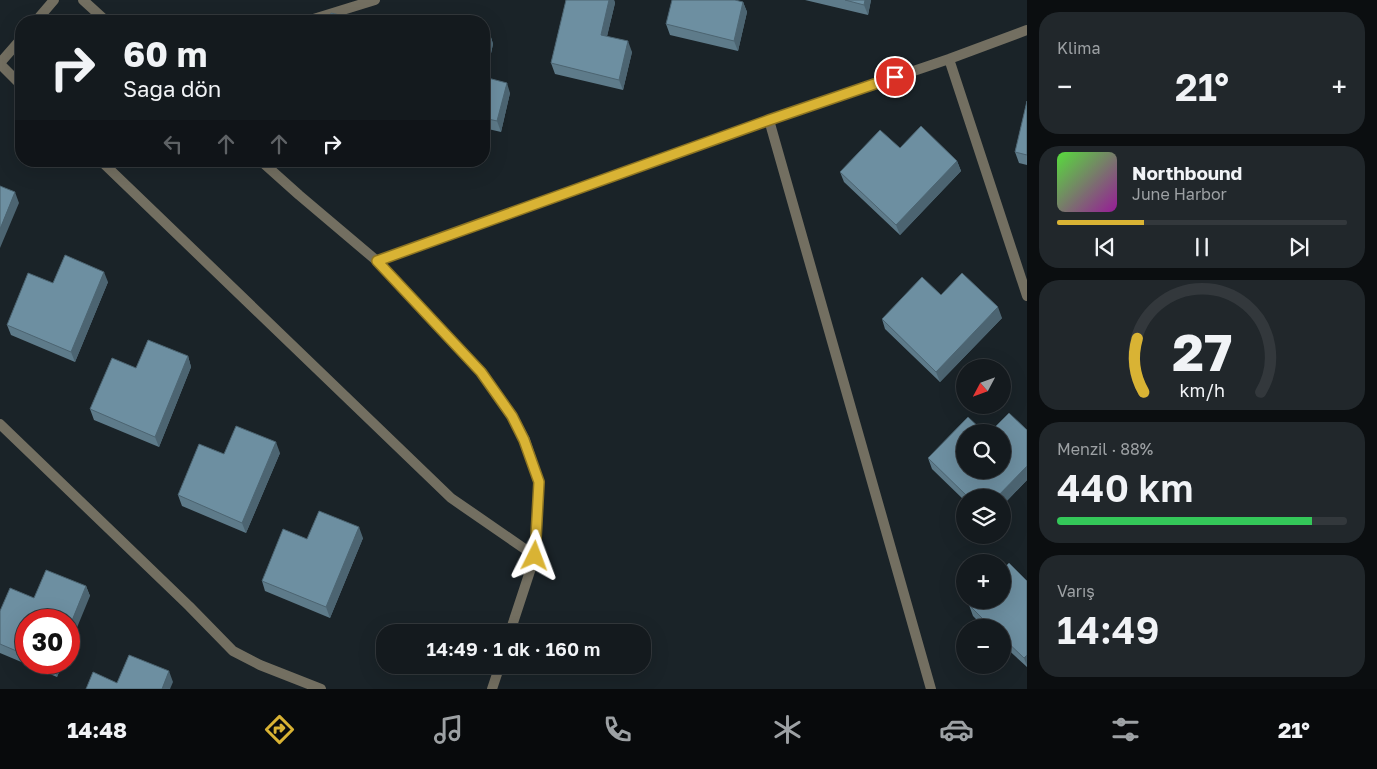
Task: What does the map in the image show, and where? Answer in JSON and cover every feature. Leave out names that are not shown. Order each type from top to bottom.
[{"type":"street","points":[[41,15],[54,0]]},
{"type":"street","points":[[83,0],[99,15]]},
{"type":"street","points":[[326,15],[375,0]]},
{"type":"street","points":[[377,261],[769,120],[949,59],[1027,30]]},
{"type":"street","points":[[15,46],[0,64],[15,79]]},
{"type":"street","points":[[949,59],[1027,296]]},
{"type":"street","points":[[769,120],[931,689]]},
{"type":"street","points":[[107,167],[451,498],[535,556]]},
{"type":"street","points":[[268,167],[377,261],[481,372],[512,416],[527,446],[539,482],[535,556],[513,624]]},
{"type":"street","points":[[0,424],[233,651],[260,665],[320,689]]},
{"type":"street","points":[[492,689],[497,674]]},
{"type":"building","points":[[566,0],[609,0],[601,35],[628,41],[619,80],[551,63]]},
{"type":"building","points":[[672,0],[735,0],[743,2],[734,41],[666,24]]},
{"type":"building","points":[[845,0],[865,0],[864,5]]},
{"type":"building","points":[[490,79],[507,83],[497,121],[490,119]]},
{"type":"building","points":[[1027,101],[1027,155],[1015,152]]},
{"type":"building","points":[[921,126],[957,161],[896,225],[840,172],[880,130],[900,148]]},
{"type":"building","points":[[0,186],[15,192],[0,229]]},
{"type":"building","points":[[65,255],[104,272],[71,352],[7,325],[28,273],[53,283]]},
{"type":"building","points":[[962,273],[998,307],[936,372],[882,319],[922,277],[941,295]]},
{"type":"building","points":[[148,340],[188,356],[155,437],[90,409],[112,358],[136,368]]},
{"type":"building","points":[[1010,414],[1027,430],[1027,466],[1005,489],[960,489],[928,458],[956,429],[956,479],[1011,479],[1011,424],[998,424]]},
{"type":"building","points":[[968,417],[975,424],[961,424]]},
{"type":"building","points":[[236,426],[276,442],[242,523],[178,495],[199,444],[224,454]]},
{"type":"building","points":[[319,511],[359,527],[326,607],[262,581],[283,529],[307,539]]},
{"type":"building","points":[[1011,565],[1027,581],[1027,655],[1024,658],[1011,646],[1011,619],[983,619],[973,609],[1011,609]]},
{"type":"building","points":[[46,570],[86,586],[77,609],[15,609],[15,650],[0,644],[0,611],[10,588],[34,598]]},
{"type":"building","points":[[129,655],[169,671],[162,689],[86,689],[93,672],[117,683]]},
{"type":"route","points":[[535,556],[539,482],[533,460],[512,416],[481,372],[377,261],[769,120],[895,77]]}]
